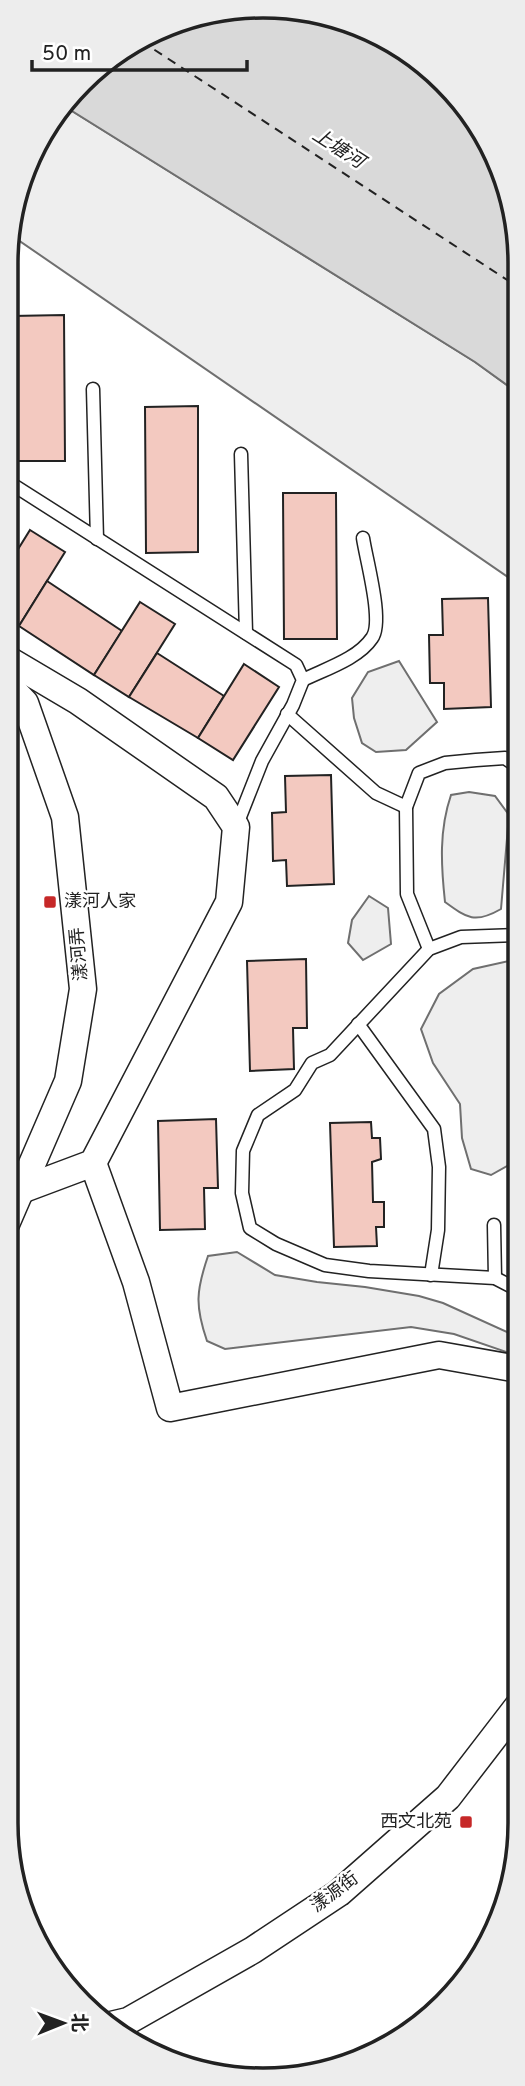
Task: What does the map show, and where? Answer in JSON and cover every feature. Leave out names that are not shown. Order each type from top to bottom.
[{"type":"street","points":[[18,666],[78,701],[216,797],[236,827],[229,902],[93,1163],[21,1190]]},
{"type":"street","name":"漾河弄","points":[[18,696],[25,703],[65,817],[83,989],[68,1081],[18,1197]]},
{"type":"street","points":[[93,1163],[135,1282],[170,1408],[439,1355],[508,1367]]},
{"type":"street","name":"漾源街","points":[[120,2023],[128,2021],[242,1956],[339,1893],[448,1797],[508,1718]]},
{"type":"lane","points":[[93,389],[97,538]]},
{"type":"lane","points":[[241,454],[246,633]]},
{"type":"lane","points":[[18,488],[296,665],[303,680]]},
{"type":"lane","points":[[236,827],[262,761],[303,680],[358,652],[373,637],[377,618],[363,538]]},
{"type":"lane","points":[[288,714],[376,793],[406,807]]},
{"type":"lane","points":[[429,949],[407,894],[406,807],[419,773],[445,763],[505,758],[508,760]]},
{"type":"lane","points":[[508,935],[461,937],[429,949],[330,1055],[312,1063],[295,1090],[258,1115],[243,1151],[242,1192],[250,1228],[276,1244],[325,1265],[369,1271],[495,1278],[508,1285]]},
{"type":"lane","points":[[358,1024],[434,1129],[439,1167],[438,1230],[431,1275]]},
{"type":"lane","points":[[494,1225],[495,1278]]},
{"type":"shaded area","points":[[70,110],[475,362],[508,386],[508,577],[19,241],[31,184],[50,140]]},
{"type":"shaded area","points":[[399,661],[437,722],[406,750],[376,752],[362,743],[354,718],[352,698],[368,672]]},
{"type":"shaded area","points":[[469,792],[495,796],[508,814],[501,909],[478,918],[459,912],[445,902],[442,848],[451,795]]},
{"type":"shaded area","points":[[369,896],[388,908],[391,944],[363,960],[348,943],[352,920]]},
{"type":"shaded area","points":[[508,961],[508,1166],[491,1175],[471,1169],[462,1138],[460,1104],[433,1063],[421,1029],[439,994],[473,969]]},
{"type":"shaded area","points":[[237,1252],[275,1275],[419,1296],[443,1303],[508,1332],[508,1353],[454,1334],[411,1327],[225,1349],[207,1341],[200,1318],[199,1289],[208,1256]]},
{"type":"water","name":"上塘河","points":[[246,18],[294,20],[326,26],[385,50],[412,68],[436,89],[457,113],[482,154],[499,199],[508,262],[508,386],[475,362],[70,110],[101,78],[126,59],[154,43],[215,22]]},
{"type":"building","points":[[64,315],[65,461],[18,461],[18,316]]},
{"type":"building","points":[[198,406],[198,552],[146,553],[145,407]]},
{"type":"building","points":[[283,493],[336,493],[337,639],[284,639]]},
{"type":"building","points":[[30,530],[65,552],[19,626],[18,625],[18,549]]},
{"type":"building","points":[[47,581],[122,631],[94,675],[19,626]]},
{"type":"building","points":[[488,598],[491,707],[444,709],[444,683],[430,683],[429,635],[443,635],[442,599]]},
{"type":"building","points":[[140,602],[175,624],[129,697],[94,675]]},
{"type":"building","points":[[157,653],[224,696],[198,738],[129,697]]},
{"type":"building","points":[[244,664],[279,687],[233,760],[198,738]]},
{"type":"building","points":[[331,775],[334,884],[287,886],[286,860],[273,861],[272,813],[286,812],[285,776]]},
{"type":"building","points":[[306,959],[307,1028],[293,1028],[294,1069],[250,1071],[247,961]]},
{"type":"building","points":[[216,1119],[218,1188],[204,1188],[205,1229],[160,1230],[158,1121]]},
{"type":"building","points":[[371,1122],[372,1138],[380,1138],[381,1159],[372,1162],[373,1202],[384,1202],[384,1227],[376,1227],[377,1246],[334,1247],[330,1123]]},
{"type":"ferry route","points":[[149,46],[508,280]]},
{"type":"place","name":"漾河人家","points":[[50,902]]},
{"type":"place","name":"西文北苑","points":[[466,1822]]}]
